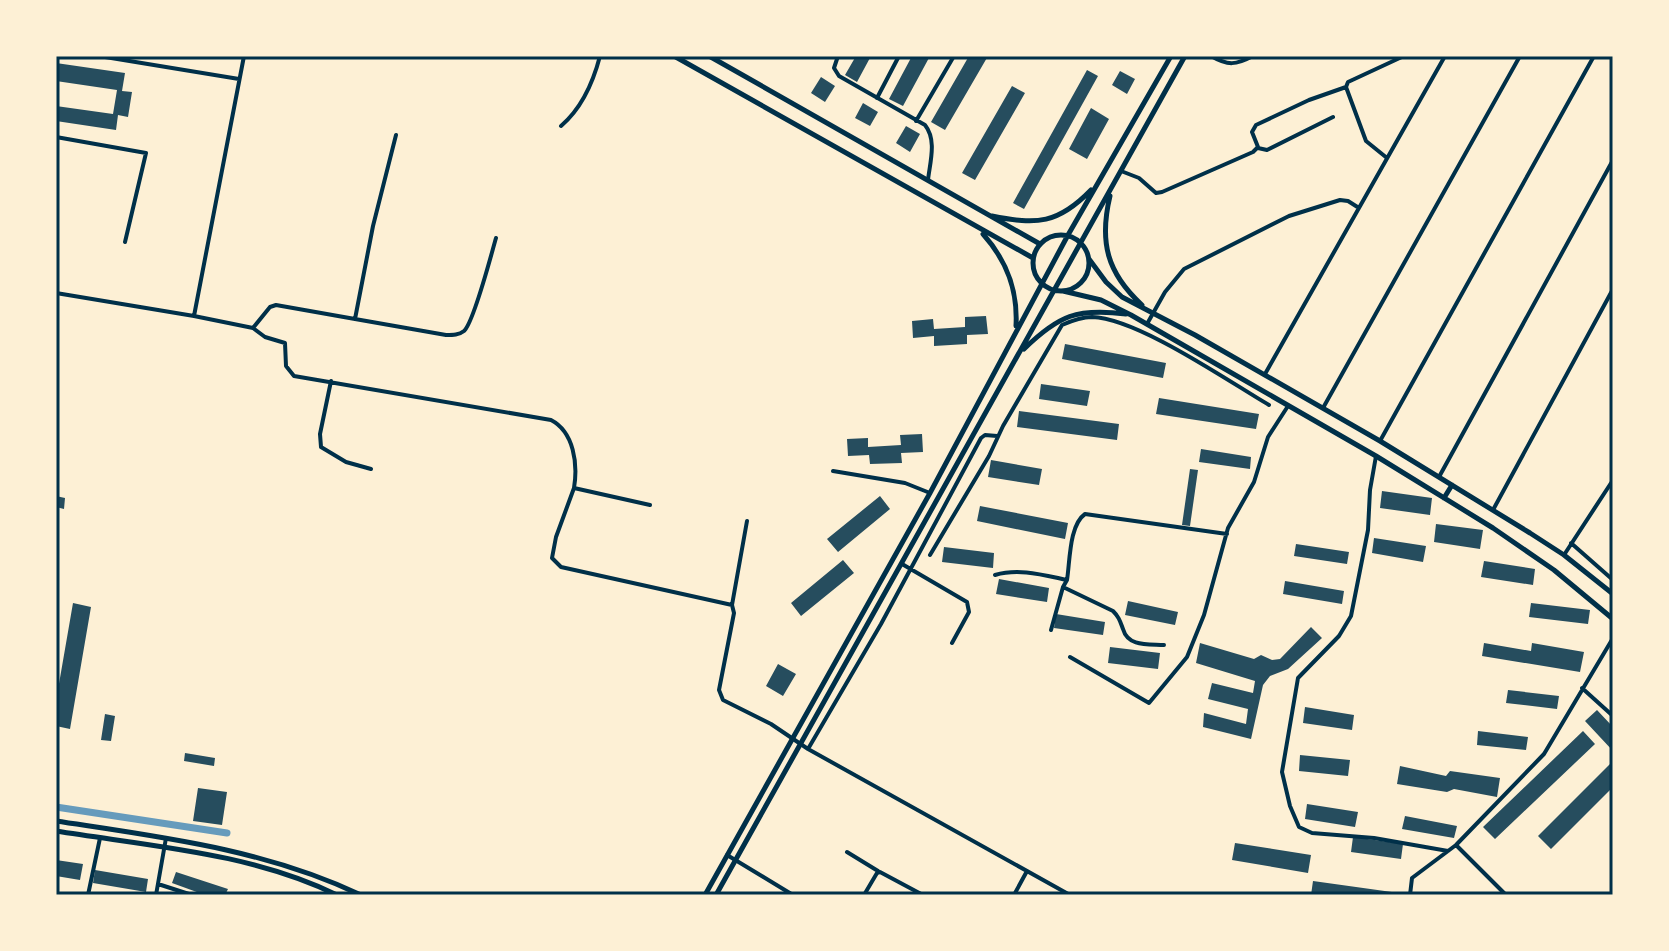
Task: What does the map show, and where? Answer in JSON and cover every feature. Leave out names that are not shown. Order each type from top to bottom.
[{"type":"main road","points":[[674,56],[1033,258]]},
{"type":"main road","points":[[685,63],[690,56]]},
{"type":"main road","points":[[709,56],[1040,244]]},
{"type":"main road","points":[[705,895],[930,493],[1016,328],[1171,56]]},
{"type":"main road","points":[[716,895],[1185,56]]},
{"type":"main road","points":[[986,214],[1023,222],[1044,221],[1078,204],[1098,183]]},
{"type":"main road","points":[[1112,187],[1104,228],[1106,250],[1128,292],[1150,311]]},
{"type":"main road","points":[[979,230],[1000,255],[1011,279],[1016,328]]},
{"type":"main road","points":[[1613,594],[1564,555],[1380,441],[1265,374],[1122,297],[1106,282],[1081,243],[1068,235],[1053,235],[1040,244],[1033,258],[1033,268],[1042,284],[1054,291],[1101,300],[1131,315],[1376,456],[1522,546],[1613,619]]},
{"type":"main road","points":[[1063,291],[1080,284],[1089,268],[1089,259]]},
{"type":"main road","points":[[1020,352],[1057,325],[1091,314],[1131,315]]},
{"type":"main road","points":[[1444,498],[1452,485]]},
{"type":"main road","points":[[56,821],[247,853],[305,871],[361,895]]},
{"type":"main road","points":[[56,831],[226,859],[304,881],[337,895]]},
{"type":"street","points":[[99,56],[240,80]]},
{"type":"street","points":[[194,316],[244,56]]},
{"type":"street","points":[[561,126],[588,91],[600,56]]},
{"type":"street","points":[[838,56],[834,65],[836,73],[925,125],[931,135],[928,180]]},
{"type":"street","points":[[877,98],[899,56]]},
{"type":"street","points":[[916,121],[954,56]]},
{"type":"street","points":[[1211,56],[1231,64],[1253,56]]},
{"type":"street","points":[[1258,148],[1258,141],[1252,132],[1256,125],[1309,100],[1346,87],[1348,82],[1402,56]]},
{"type":"street","points":[[1265,374],[1445,56]]},
{"type":"street","points":[[1323,408],[1520,56]]},
{"type":"street","points":[[1380,441],[1594,56]]},
{"type":"street","points":[[1346,87],[1366,141],[1387,158]]},
{"type":"street","points":[[1121,171],[1139,178],[1159,193],[1258,148],[1267,150],[1333,117]]},
{"type":"street","points":[[355,319],[373,226],[396,135]]},
{"type":"street","points":[[56,137],[146,153],[125,242]]},
{"type":"street","points":[[1438,477],[1613,160]]},
{"type":"street","points":[[1147,324],[1150,311],[1184,269],[1289,216],[1340,200],[1359,208]]},
{"type":"street","points":[[253,328],[270,307],[276,305],[446,335],[458,334],[465,330],[473,314],[496,238]]},
{"type":"street","points":[[1493,510],[1613,289]]},
{"type":"street","points":[[56,293],[253,328],[265,337],[285,343],[289,373],[551,420],[565,432],[575,457],[574,488],[551,554],[557,564],[732,605]]},
{"type":"street","points":[[1091,314],[1132,326],[1269,405]]},
{"type":"street","points":[[930,555],[989,456],[1057,325]]},
{"type":"street","points":[[1183,355],[1187,348]]},
{"type":"street","points":[[331,381],[320,434],[321,447],[346,462],[371,469]]},
{"type":"street","points":[[1070,657],[1149,703],[1152,701],[1187,657],[1204,615],[1227,534],[1254,482],[1268,437],[1288,406]]},
{"type":"street","points":[[808,749],[881,624],[981,438],[985,435],[997,436]]},
{"type":"street","points":[[1376,456],[1368,530],[1351,616],[1339,636],[1298,678],[1282,772],[1299,827],[1312,833],[1374,838],[1448,851]]},
{"type":"street","points":[[833,471],[905,483],[930,493]]},
{"type":"street","points":[[1564,555],[1613,480]]},
{"type":"street","points":[[574,488],[650,505]]},
{"type":"street","points":[[1051,630],[1067,580],[1076,526],[1081,516],[1085,514],[1227,534]]},
{"type":"street","points":[[747,521],[720,697],[1070,895]]},
{"type":"street","points":[[1571,543],[1613,580]]},
{"type":"street","points":[[902,564],[967,602],[969,612],[952,643]]},
{"type":"street","points":[[995,575],[1024,572],[1067,580]]},
{"type":"street","points":[[1063,587],[1113,611],[1118,616],[1125,638],[1131,642],[1164,645]]},
{"type":"street","points":[[1410,895],[1412,878],[1456,845],[1544,754],[1613,638]]},
{"type":"street","points":[[1582,688],[1613,716]]},
{"type":"street","points":[[88,895],[100,838]]},
{"type":"street","points":[[156,895],[166,838]]},
{"type":"street","points":[[1456,845],[1506,895]]},
{"type":"street","points":[[847,852],[923,895]]},
{"type":"street","points":[[727,855],[793,895]]},
{"type":"street","points":[[1014,895],[1027,871]]},
{"type":"street","points":[[864,895],[880,872]]},
{"type":"street","points":[[158,884],[192,895]]},
{"type":"building","points":[[856,56],[871,56],[857,82],[845,75]]},
{"type":"building","points":[[912,56],[930,56],[903,106],[889,99]]},
{"type":"building","points":[[969,56],[988,56],[945,130],[931,122]]},
{"type":"building","points":[[56,63],[125,73],[122,91],[132,92],[128,117],[118,115],[116,130],[56,121],[56,106],[113,114],[117,90],[56,81]]},
{"type":"building","points":[[1087,70],[1098,76],[1024,209],[1013,203]]},
{"type":"building","points":[[1120,71],[1135,79],[1127,94],[1112,85]]},
{"type":"building","points":[[821,77],[835,86],[825,102],[811,93]]},
{"type":"building","points":[[1012,86],[1025,93],[975,180],[962,173]]},
{"type":"building","points":[[863,103],[878,112],[870,126],[855,118]]},
{"type":"building","points":[[1091,108],[1109,119],[1087,159],[1069,149]]},
{"type":"building","points":[[906,126],[920,134],[910,152],[896,143]]},
{"type":"building","points":[[986,316],[988,334],[967,335],[967,344],[934,346],[934,336],[913,338],[912,321],[933,319],[934,329],[965,327],[965,317]]},
{"type":"building","points":[[1065,344],[1166,363],[1163,378],[1062,359]]},
{"type":"building","points":[[1041,384],[1090,391],[1087,406],[1039,399]]},
{"type":"building","points":[[1159,398],[1259,414],[1256,429],[1156,414]]},
{"type":"building","points":[[1019,411],[1119,424],[1117,440],[1017,427]]},
{"type":"building","points":[[922,434],[923,452],[901,453],[902,463],[870,464],[869,455],[848,456],[847,439],[868,438],[868,447],[901,445],[900,435]]},
{"type":"building","points":[[1201,449],[1251,457],[1250,469],[1199,462]]},
{"type":"building","points":[[991,460],[1042,469],[1039,485],[988,477]]},
{"type":"building","points":[[1190,469],[1198,470],[1190,526],[1182,525]]},
{"type":"building","points":[[1382,491],[1432,498],[1430,515],[1380,508]]},
{"type":"building","points":[[56,496],[65,498],[64,509],[56,507]]},
{"type":"building","points":[[880,496],[890,509],[838,552],[827,539]]},
{"type":"building","points":[[980,506],[1068,523],[1065,539],[977,521]]},
{"type":"building","points":[[1436,524],[1483,530],[1480,549],[1434,542]]},
{"type":"building","points":[[1374,538],[1426,546],[1423,562],[1372,553]]},
{"type":"building","points":[[1296,544],[1349,552],[1347,564],[1294,556]]},
{"type":"building","points":[[944,547],[994,553],[993,568],[942,562]]},
{"type":"building","points":[[843,560],[854,573],[801,616],[791,603]]},
{"type":"building","points":[[1484,561],[1535,569],[1533,585],[1481,577]]},
{"type":"building","points":[[999,579],[1049,588],[1047,602],[996,594]]},
{"type":"building","points":[[1285,581],[1344,591],[1342,604],[1283,594]]},
{"type":"building","points":[[1128,601],[1178,612],[1175,625],[1125,615]]},
{"type":"building","points":[[73,603],[91,607],[70,729],[56,726],[56,701]]},
{"type":"building","points":[[1531,603],[1590,610],[1588,624],[1529,617]]},
{"type":"building","points":[[1056,614],[1105,622],[1103,635],[1054,628]]},
{"type":"building","points":[[1311,627],[1322,638],[1288,669],[1270,676],[1263,685],[1251,739],[1203,727],[1204,713],[1246,724],[1248,709],[1208,699],[1212,683],[1253,693],[1255,681],[1196,663],[1200,643],[1254,659],[1261,655],[1272,660],[1280,659]]},
{"type":"building","points":[[1484,643],[1531,651],[1532,643],[1584,652],[1580,672],[1482,656]]},
{"type":"building","points":[[1110,647],[1160,653],[1158,669],[1108,663]]},
{"type":"building","points":[[778,664],[796,674],[783,696],[766,686]]},
{"type":"building","points":[[1508,690],[1559,696],[1557,709],[1506,703]]},
{"type":"building","points":[[1305,707],[1354,715],[1352,730],[1303,723]]},
{"type":"building","points":[[1597,710],[1613,727],[1613,751],[1585,721]]},
{"type":"building","points":[[105,714],[115,716],[111,741],[101,740]]},
{"type":"building","points":[[1478,731],[1528,737],[1526,750],[1477,745]]},
{"type":"building","points":[[1583,731],[1595,744],[1495,839],[1483,827]]},
{"type":"building","points":[[185,753],[215,758],[214,766],[184,761]]},
{"type":"building","points":[[1300,755],[1350,760],[1348,776],[1299,771]]},
{"type":"building","points":[[1613,761],[1613,787],[1551,849],[1538,836]]},
{"type":"building","points":[[1400,766],[1446,776],[1450,771],[1500,778],[1497,797],[1397,784]]},
{"type":"building","points":[[198,788],[227,792],[222,825],[193,821]]},
{"type":"building","points":[[1307,804],[1358,812],[1355,827],[1305,819]]},
{"type":"building","points":[[1405,816],[1457,826],[1454,838],[1402,829]]},
{"type":"building","points":[[1353,837],[1403,844],[1401,859],[1351,852]]},
{"type":"building","points":[[1235,843],[1311,855],[1308,873],[1232,860]]},
{"type":"building","points":[[56,860],[83,864],[80,880],[56,876]]},
{"type":"building","points":[[95,870],[148,879],[146,892],[93,883]]},
{"type":"building","points":[[176,872],[228,889],[225,895],[205,895],[172,883]]},
{"type":"building","points":[[1313,881],[1399,893],[1399,895],[1311,895]]},
{"type":"waterway","points":[[56,807],[227,833]]}]
